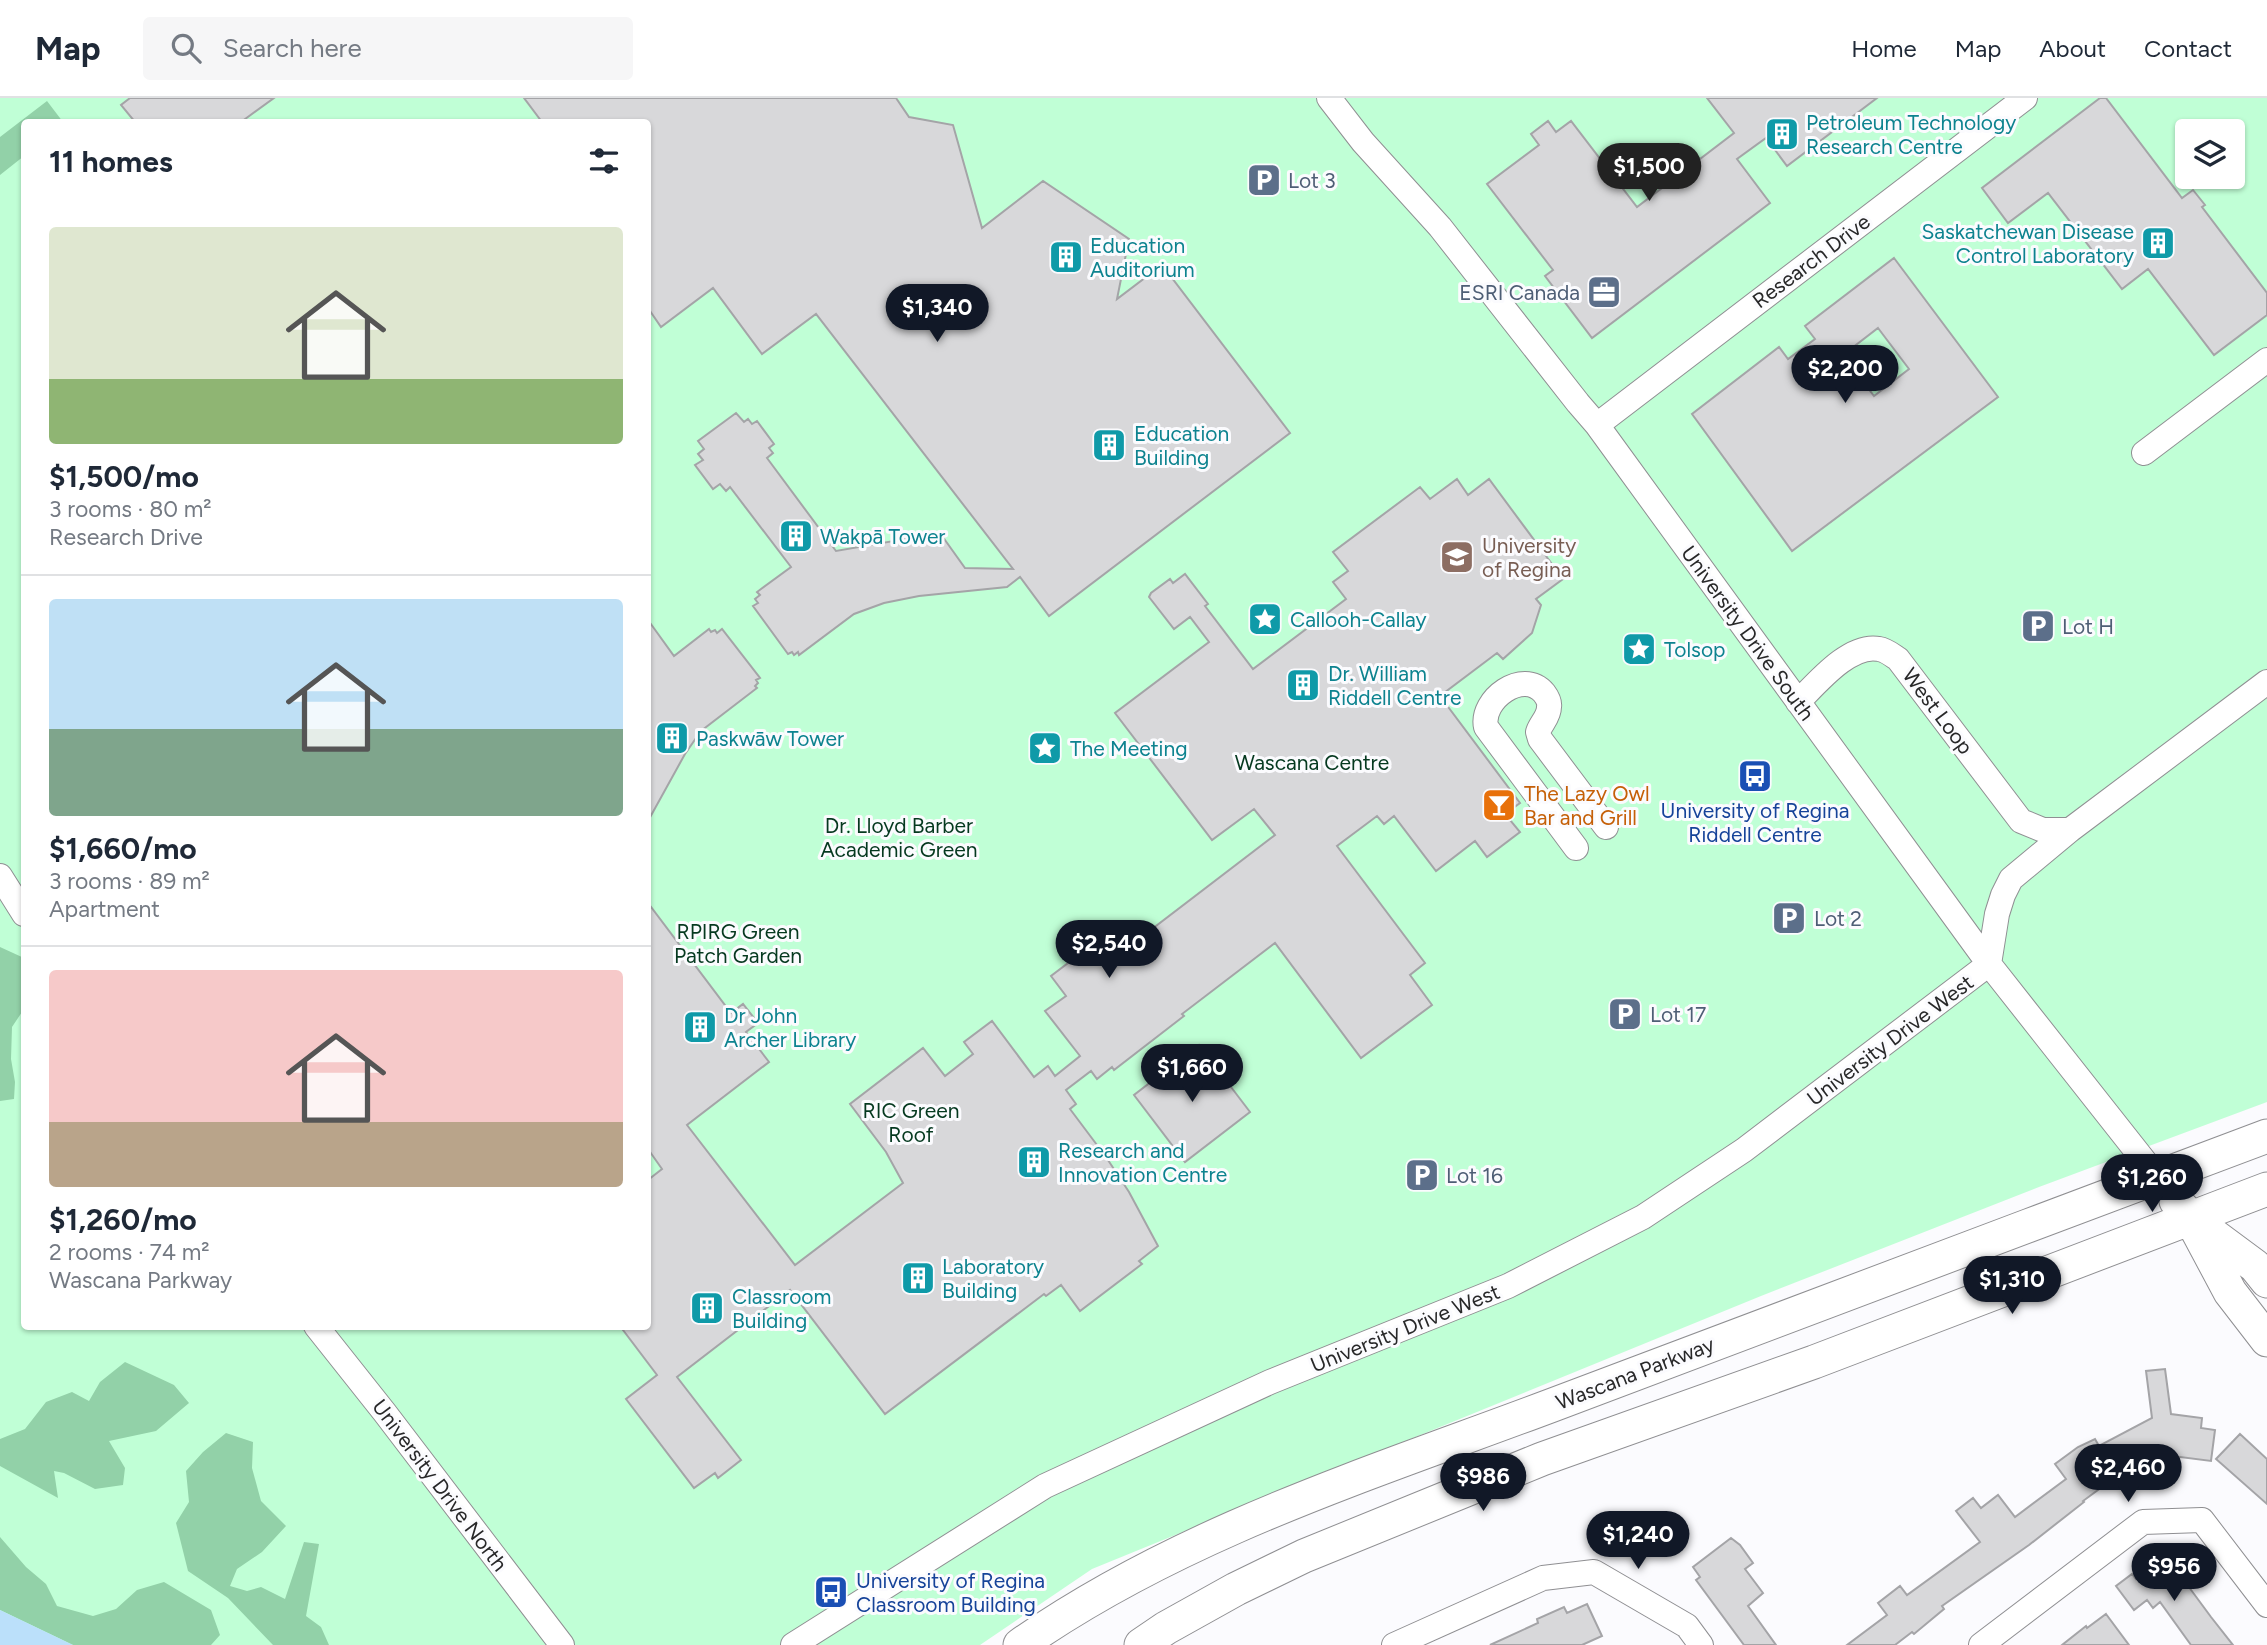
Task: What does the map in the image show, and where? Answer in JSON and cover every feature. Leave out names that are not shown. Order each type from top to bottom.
[{"type":"main road","name":"Wascana Parkway","points":[[1020,1645],[1066,1614],[1211,1535],[2267,1136]]},
{"type":"main road","points":[[2157,1177],[2190,1217],[2230,1292],[2267,1340]]},
{"type":"main road","points":[[1141,1645],[1236,1589],[1304,1556],[1542,1460],[1814,1362],[2267,1189]]},
{"type":"main road","points":[[2190,1217],[2255,1266],[2267,1281]]},
{"type":"street","name":"University Drive South","points":[[1329,98],[1371,152],[1440,227],[1597,425],[1989,964],[2157,1177]]},
{"type":"street","name":"Research Drive","points":[[1597,425],[2025,98]]},
{"type":"street","points":[[2144,453],[2267,360]]},
{"type":"street","name":"West Loop","points":[[1798,702],[1854,652],[1867,648],[1882,649],[1898,659],[2021,821],[2043,830],[2070,830]]},
{"type":"street","points":[[1989,964],[1997,914],[2011,878],[2070,830],[2267,682]]},
{"type":"street","points":[[1576,848],[1486,727],[1487,708],[1490,703],[1516,684],[1536,685],[1545,694],[1550,704],[1548,715],[1540,725],[1540,739],[1606,827]]},
{"type":"street","points":[[0,876],[21,909]]},
{"type":"street","name":"University Drive West","points":[[793,1645],[1045,1486],[1270,1382],[1508,1286],[1643,1217],[1744,1150],[1989,964]]},
{"type":"street","name":"University Drive North","points":[[319,1330],[562,1645]]},
{"type":"street","points":[[1981,1645],[2143,1522],[2202,1520],[2267,1605]]},
{"type":"street","points":[[1394,1645],[1543,1578],[1594,1572],[1686,1626],[1701,1645]]},
{"type":"green space","name":"Wascana Centre","points":[[0,98],[2267,98],[2267,1102],[2039,1187],[1761,1296],[1092,1569],[980,1645],[0,1645]]},
{"type":"green space","points":[[47,101],[61,119],[24,119]]},
{"type":"green space","points":[[21,121],[21,158],[0,175],[0,137]]},
{"type":"green space","points":[[0,947],[21,957],[21,1014],[12,1027],[14,1099],[0,1101]]},
{"type":"green space","points":[[125,1362],[174,1385],[189,1403],[156,1431],[109,1441],[125,1468],[123,1485],[95,1489],[64,1473],[54,1471],[58,1498],[0,1466],[0,1439],[25,1429],[46,1402],[72,1392],[89,1401],[100,1382]]},
{"type":"green space","points":[[226,1433],[253,1442],[252,1468],[261,1501],[286,1526],[262,1552],[237,1569],[230,1586],[247,1591],[261,1587],[285,1599],[304,1542],[319,1544],[306,1616],[321,1627],[329,1645],[273,1645],[228,1598],[188,1571],[176,1523],[189,1502],[186,1471]]},
{"type":"green space","points":[[0,1537],[26,1567],[46,1584],[57,1606],[93,1616],[116,1609],[137,1590],[164,1582],[211,1610],[220,1635],[211,1645],[73,1645],[0,1610]]},
{"type":"water","points":[[0,1610],[73,1645],[0,1645]]},
{"type":"building","points":[[130,98],[274,98],[245,119],[133,119],[121,105]]},
{"type":"building","points":[[524,98],[896,98],[909,117],[953,125],[982,228],[1043,181],[1129,239],[1117,299],[1162,265],[1290,433],[1049,616],[1020,577],[1007,587],[919,596],[884,603],[854,614],[799,655],[798,652],[794,655],[792,652],[788,654],[753,606],[758,603],[755,599],[760,595],[757,592],[791,567],[730,487],[726,491],[720,484],[713,489],[695,465],[703,460],[698,454],[704,449],[698,441],[736,413],[744,422],[748,419],[752,424],[757,421],[774,444],[769,448],[773,453],[767,458],[836,551],[940,533],[965,568],[1013,569],[816,314],[762,354],[713,288],[661,327],[651,312],[651,119],[540,119]]},
{"type":"building","points":[[1707,98],[1877,98],[1787,166],[1766,138],[1737,159],[1770,203],[1592,338],[1545,276],[1553,270],[1487,184],[1539,145],[1531,134],[1548,121],[1556,132],[1571,121],[1637,207],[1734,133]]},
{"type":"building","name":"Saskatchewan Disease Control Laboratory","points":[[2100,98],[2106,98],[2182,198],[2193,190],[2205,205],[2202,207],[2267,293],[2267,315],[2214,355],[2148,269],[2122,289],[2048,193],[2008,223],[1982,188]]},
{"type":"building","points":[[1894,258],[1998,397],[1792,551],[1692,414],[1779,347],[1788,359],[1815,339],[1805,326]],"holes":[[[1878,328],[1909,369],[1874,396],[1843,355]]]},
{"type":"building","points":[[1457,479],[1468,495],[1489,479],[1563,579],[1536,599],[1541,605],[1532,633],[1503,659],[1497,653],[1440,696],[1520,803],[1505,814],[1520,832],[1487,857],[1475,841],[1436,871],[1394,816],[1384,824],[1377,816],[1337,846],[1425,963],[1410,975],[1432,1005],[1361,1058],[1275,943],[1114,1070],[1112,1067],[1097,1079],[1091,1071],[1066,1090],[1076,1104],[1070,1109],[1129,1192],[1158,1246],[1139,1261],[1142,1264],[1080,1311],[1061,1285],[1046,1296],[1044,1294],[885,1414],[790,1290],[677,1377],[741,1460],[718,1478],[715,1473],[694,1488],[626,1399],[657,1375],[623,1330],[651,1330],[651,1178],[662,1169],[651,1153],[651,907],[731,1013],[743,1004],[758,1023],[746,1032],[769,1062],[687,1125],[795,1265],[903,1183],[886,1152],[850,1104],[923,1048],[945,1076],[973,1054],[964,1042],[992,1021],[1034,1077],[1048,1066],[1055,1076],[1080,1056],[1045,1011],[1066,996],[1051,976],[1117,926],[1131,945],[1275,835],[1254,809],[1212,840],[1115,713],[1209,642],[1190,617],[1174,629],[1149,597],[1151,593],[1170,579],[1173,583],[1185,574],[1208,604],[1205,606],[1253,669],[1346,599],[1333,582],[1348,571],[1333,552],[1420,487],[1430,499]]},
{"type":"building","name":"Paskwāw Tower","points":[[651,624],[674,656],[709,629],[717,633],[722,629],[760,678],[756,680],[757,688],[701,731],[651,816]]},
{"type":"building","points":[[1199,1045],[1250,1112],[1185,1162],[1134,1095]]},
{"type":"building","points":[[2165,1369],[2171,1414],[2202,1418],[2201,1428],[2215,1430],[2211,1461],[2149,1453],[2101,1478],[2106,1484],[2029,1545],[1942,1606],[1944,1609],[1914,1634],[1912,1632],[1895,1645],[1847,1645],[1887,1615],[1878,1603],[1900,1586],[1907,1595],[1980,1542],[1956,1511],[1973,1498],[1981,1508],[1998,1495],[2015,1517],[2066,1479],[2055,1464],[2078,1447],[2095,1439],[2099,1446],[2152,1418],[2146,1371]]},
{"type":"building","points":[[2240,1434],[2267,1459],[2267,1504],[2216,1459]]},
{"type":"building","points":[[1731,1538],[1740,1545],[1753,1563],[1745,1569],[1763,1593],[1748,1606],[1776,1645],[1744,1645],[1696,1580],[1700,1577],[1693,1567]]},
{"type":"building","points":[[2166,1556],[2233,1645],[2191,1645],[2160,1602],[2153,1608],[2147,1600],[2134,1610],[2116,1586],[2132,1574],[2136,1579]]},
{"type":"building","points":[[1587,1604],[1602,1636],[1582,1645],[1490,1645],[1538,1623],[1537,1619],[1564,1607],[1567,1613]]},
{"type":"building","points":[[2106,1614],[2129,1645],[2062,1645],[2086,1626],[2087,1628]]},
{"type":"place","name":"Petroleum Technology Research Centre","points":[[1782,134]]},
{"type":"place","name":"Lot 3","points":[[1264,180]]},
{"type":"place","name":"Saskatchewan Disease Control Laboratory","points":[[2158,243]]},
{"type":"place","name":"Education Auditorium","points":[[1066,257]]},
{"type":"place","name":"ESRI Canada","points":[[1604,292]]},
{"type":"place","name":"Education Building","points":[[1109,445]]},
{"type":"place","name":"Wakpā Tower","points":[[796,536]]},
{"type":"place","name":"University of Regina","points":[[1457,557]]},
{"type":"place","name":"Callooh-Callay","points":[[1265,619]]},
{"type":"place","name":"Lot H","points":[[2038,626]]},
{"type":"place","name":"Tolsop","points":[[1639,649]]},
{"type":"place","name":"Dr. William Riddell Centre","points":[[1303,685]]},
{"type":"place","name":"Paskwāw Tower","points":[[672,738]]},
{"type":"place","name":"The Meeting","points":[[1045,748]]},
{"type":"place","name":"University of Regina Riddell Centre","points":[[1755,776]]},
{"type":"place","name":"The Lazy Owl Bar and Grill","points":[[1499,805]]},
{"type":"place","name":"Lot 2","points":[[1789,918]]},
{"type":"place","name":"Lot 17","points":[[1625,1014]]},
{"type":"place","name":"Dr John Archer Library","points":[[700,1027]]},
{"type":"place","name":"Research and Innovation Centre","points":[[1034,1162]]},
{"type":"place","name":"Lot 16","points":[[1422,1175]]},
{"type":"place","name":"Laboratory Building","points":[[918,1278]]},
{"type":"place","name":"Classroom Building","points":[[707,1308]]},
{"type":"place","name":"University of Regina Classroom Building","points":[[831,1592]]},
{"type":"park label","name":"Dr. Lloyd Barber Academic Green","points":[[899,837]]},
{"type":"park label","name":"RPIRG Green Patch Garden","points":[[738,943]]},
{"type":"park label","name":"RIC Green Roof","points":[[911,1122]]}]
